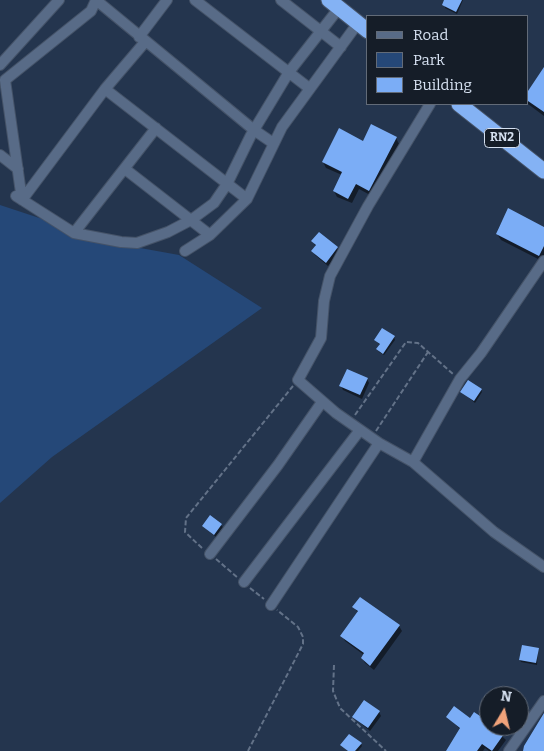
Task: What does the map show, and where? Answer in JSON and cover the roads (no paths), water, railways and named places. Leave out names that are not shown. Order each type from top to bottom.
[{"type":"highway","points":[[334,3],[363,27]]},
{"type":"highway","name":"RN2","points":[[460,105],[544,172]]},
{"type":"street","points":[[0,65],[59,0]]},
{"type":"street","points":[[19,198],[18,169],[5,80],[91,11],[96,0],[142,40],[254,130],[274,143]]},
{"type":"street","points":[[19,198],[142,40],[167,0]]},
{"type":"street","points":[[195,0],[309,88]]},
{"type":"street","points":[[281,0],[341,47]]},
{"type":"street","points":[[19,198],[74,233],[137,243],[168,232],[190,220],[214,203],[228,184],[254,130],[289,72],[321,31],[334,3]]},
{"type":"street","points":[[184,251],[210,235],[247,199],[274,143],[309,88],[341,47],[363,27]]},
{"type":"street","points":[[105,89],[247,199]]},
{"type":"street","points":[[429,105],[368,206],[330,276],[324,301],[321,338],[298,380],[322,402],[375,441],[412,462],[494,532],[544,567]]},
{"type":"street","points":[[74,233],[156,128]]},
{"type":"street","points":[[0,155],[18,169]]},
{"type":"street","points":[[125,169],[210,235]]},
{"type":"street","points":[[412,462],[460,379],[481,353],[544,261]]},
{"type":"street","points":[[210,554],[278,465],[322,402]]},
{"type":"street","points":[[244,582],[360,430]]},
{"type":"street","points":[[271,605],[375,441]]},
{"type":"street","points":[[509,751],[544,701]]}]
